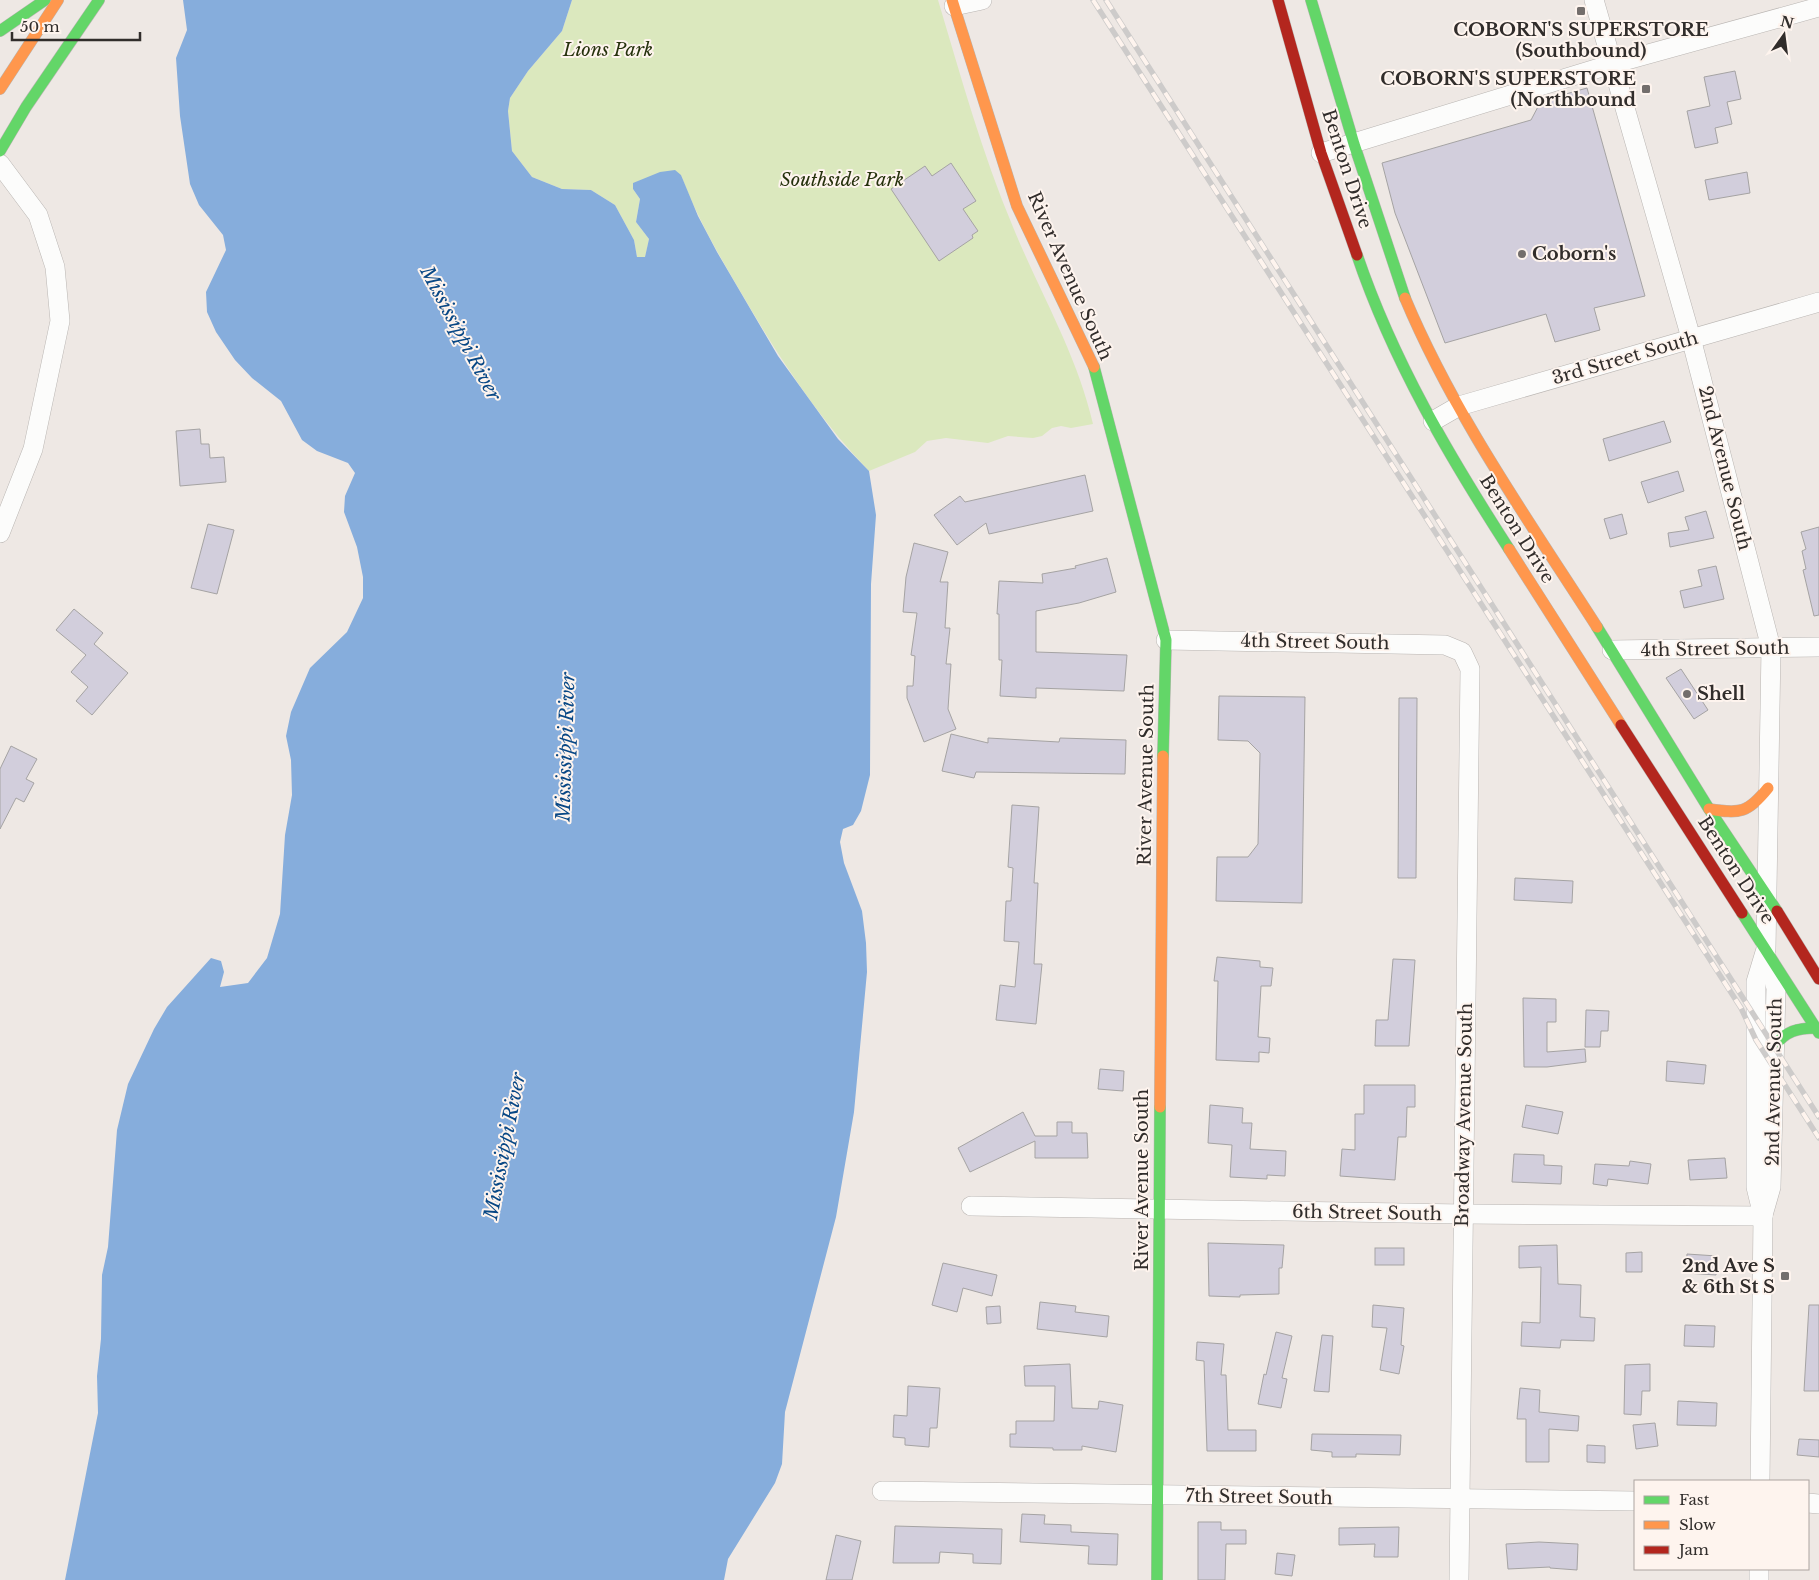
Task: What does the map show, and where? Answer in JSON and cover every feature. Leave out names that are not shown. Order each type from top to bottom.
[{"type":"main road","points":[[0,31],[45,0]]},
{"type":"main road","points":[[0,89],[58,0]]},
{"type":"main road","points":[[0,151],[26,107],[99,0]]},
{"type":"main road","name":"Benton Drive","points":[[1278,0],[1321,153],[1370,294],[1398,356],[1457,467],[1818,1031]]},
{"type":"main road","name":"Benton Drive","points":[[1311,0],[1400,288],[1426,348],[1459,406],[1612,650],[1709,810],[1766,893],[1819,979]]},
{"type":"main road","name":"River Avenue South","points":[[957,2],[1017,206],[1092,358],[1166,640],[1163,716],[1158,1580]]},
{"type":"main road","points":[[1709,810],[1732,813],[1744,812],[1752,807],[1768,788]]},
{"type":"main road","points":[[1775,1046],[1787,1032],[1799,1028],[1818,1031]]},
{"type":"street","points":[[957,2],[982,0]]},
{"type":"street","name":"2nd Avenue South","points":[[1594,0],[1691,338],[1770,648],[1766,949],[1776,988],[1771,1187],[1763,1216]]},
{"type":"street","points":[[1321,153],[1612,64],[1819,6]]},
{"type":"street","points":[[0,164],[38,215],[56,267],[60,321],[33,449],[0,534]]},
{"type":"street","name":"3rd Street South","points":[[1433,421],[1459,406],[1819,302]]},
{"type":"street","name":"4th Street South","points":[[1166,640],[1445,645],[1462,652]]},
{"type":"street","name":"4th Street South","points":[[1612,650],[1819,647]]},
{"type":"street","name":"Broadway Avenue South","points":[[1459,1580],[1470,669],[1462,652]]},
{"type":"street","name":"2nd Avenue South","points":[[1760,1480],[1763,1216],[1756,1187],[1756,982],[1766,949]]},
{"type":"street","name":"6th Street South","points":[[971,1206],[1463,1214],[1763,1216]]},
{"type":"street","name":"7th Street South","points":[[882,1491],[1634,1501]]},
{"type":"green space","name":"Southside Park","points":[[572,0],[938,0],[972,115],[991,171],[1024,252],[1068,348],[1078,373],[1093,424],[1071,428],[1061,426],[1052,428],[1042,436],[1033,438],[1008,436],[988,443],[946,438],[927,441],[915,452],[869,471],[833,431],[771,343],[709,237],[681,175],[633,189],[640,199],[636,222],[649,239],[645,258],[637,257],[634,240],[615,205],[591,190],[562,189],[532,177],[512,151],[508,111],[510,98],[528,71],[562,31]]},
{"type":"water","name":"Mississippi River","points":[[183,0],[572,0],[562,31],[528,71],[510,98],[508,111],[512,151],[532,177],[562,189],[591,190],[615,205],[634,240],[637,257],[645,257],[649,239],[636,222],[640,199],[633,189],[633,183],[660,172],[675,170],[681,175],[698,216],[717,252],[778,356],[838,439],[869,471],[876,515],[871,584],[870,775],[861,811],[853,825],[843,829],[840,842],[844,863],[862,911],[866,943],[867,972],[854,1112],[836,1217],[785,1412],[782,1464],[775,1483],[728,1559],[724,1580],[65,1580],[98,1413],[97,1376],[101,1339],[102,1275],[108,1247],[117,1130],[128,1084],[154,1029],[167,1007],[211,958],[221,961],[224,972],[220,987],[248,983],[267,958],[280,914],[285,835],[292,795],[291,760],[286,736],[291,712],[310,668],[347,632],[363,598],[363,577],[357,547],[344,512],[345,496],[355,473],[348,463],[317,451],[302,440],[281,401],[252,378],[235,360],[216,332],[207,312],[206,292],[226,250],[223,235],[199,205],[190,184],[180,116],[176,58],[187,30]]},
{"type":"building","points":[[1735,71],[1741,99],[1727,102],[1732,124],[1715,128],[1718,143],[1695,148],[1687,111],[1710,106],[1704,77]]},
{"type":"building","name":"Coborn's","points":[[1587,88],[1645,296],[1594,308],[1600,330],[1555,342],[1546,314],[1445,343],[1395,213],[1382,163],[1531,120],[1541,101]]},
{"type":"building","points":[[951,163],[976,201],[963,209],[978,231],[972,235],[973,238],[939,261],[891,189],[925,166],[932,176]]},
{"type":"building","points":[[1747,172],[1750,193],[1709,200],[1705,180]]},
{"type":"building","points":[[1664,421],[1671,442],[1609,461],[1603,439]]},
{"type":"building","points":[[200,429],[201,444],[209,444],[210,458],[224,457],[226,482],[180,486],[176,431]]},
{"type":"building","points":[[1678,471],[1684,491],[1648,503],[1641,482]]},
{"type":"building","points":[[1085,475],[1093,511],[989,534],[986,523],[957,545],[934,515],[960,496],[965,502]]},
{"type":"building","points":[[1706,511],[1714,538],[1670,547],[1668,533],[1689,530],[1685,517]]},
{"type":"building","points":[[1622,514],[1627,534],[1610,539],[1604,519]]},
{"type":"building","points":[[208,524],[234,530],[217,594],[191,588]]},
{"type":"building","points":[[1819,527],[1819,615],[1814,616],[1803,570],[1806,569],[1802,551],[1806,549],[1801,532]]},
{"type":"building","points":[[914,543],[948,552],[940,582],[948,582],[945,628],[950,628],[946,664],[951,664],[948,709],[956,729],[924,742],[907,698],[907,686],[913,686],[915,656],[911,655],[917,613],[903,612],[906,577]]},
{"type":"building","points":[[1107,558],[1116,592],[1079,603],[1036,611],[1036,652],[1127,655],[1124,691],[1036,688],[1036,698],[1000,696],[1002,660],[999,660],[999,614],[997,614],[999,581],[1043,583],[1042,574],[1076,568],[1075,566]]},
{"type":"building","points":[[1716,566],[1724,599],[1684,608],[1680,591],[1702,586],[1698,570]]},
{"type":"building","points":[[74,609],[103,633],[94,644],[128,673],[92,715],[76,701],[88,687],[71,672],[86,655],[56,630]]},
{"type":"building","name":"Shell","points":[[1681,669],[1708,710],[1694,719],[1666,678]]},
{"type":"building","points":[[1219,696],[1305,697],[1302,903],[1216,901],[1217,857],[1248,857],[1258,844],[1260,753],[1248,741],[1218,740]]},
{"type":"building","points":[[1399,698],[1417,698],[1416,878],[1398,878]]},
{"type":"building","points":[[951,734],[988,743],[988,738],[1059,742],[1060,738],[1126,740],[1125,774],[976,772],[974,778],[942,771]]},
{"type":"building","points":[[11,746],[37,759],[26,779],[34,783],[24,802],[16,798],[0,829],[0,769]]},
{"type":"building","points":[[1012,805],[1039,807],[1034,883],[1038,883],[1034,964],[1042,964],[1036,1024],[996,1020],[1000,985],[1015,987],[1019,942],[1004,941],[1006,901],[1011,901],[1013,868],[1008,867]]},
{"type":"building","points":[[1515,878],[1573,881],[1572,903],[1514,900]]},
{"type":"building","points":[[1217,957],[1260,961],[1260,967],[1273,968],[1271,986],[1261,986],[1258,1037],[1270,1038],[1269,1053],[1259,1052],[1259,1062],[1216,1060],[1218,981],[1214,981]]},
{"type":"building","points":[[1393,959],[1415,960],[1409,1046],[1375,1046],[1376,1020],[1388,1020]]},
{"type":"building","points":[[1523,998],[1556,999],[1556,1022],[1547,1022],[1547,1052],[1585,1049],[1586,1062],[1547,1067],[1524,1067]]},
{"type":"building","points":[[1586,1010],[1609,1011],[1608,1031],[1601,1031],[1600,1047],[1585,1047]]},
{"type":"building","points":[[1667,1061],[1706,1065],[1704,1084],[1666,1081]]},
{"type":"building","points":[[1100,1069],[1124,1071],[1123,1091],[1098,1089]]},
{"type":"building","points":[[1364,1085],[1415,1085],[1415,1107],[1407,1107],[1406,1137],[1398,1137],[1395,1180],[1340,1176],[1342,1149],[1355,1150],[1355,1114],[1364,1114]]},
{"type":"building","points":[[1210,1105],[1243,1108],[1242,1123],[1252,1123],[1250,1149],[1286,1151],[1285,1176],[1267,1175],[1267,1179],[1230,1177],[1232,1145],[1208,1143]]},
{"type":"building","points":[[1526,1105],[1563,1112],[1558,1134],[1522,1127]]},
{"type":"building","points":[[1023,1112],[1035,1136],[1057,1136],[1057,1122],[1072,1122],[1072,1133],[1087,1133],[1088,1158],[1035,1158],[1035,1141],[970,1172],[958,1148]]},
{"type":"building","points":[[1514,1154],[1544,1155],[1544,1165],[1562,1166],[1561,1184],[1512,1182]]},
{"type":"building","points":[[1725,1158],[1727,1178],[1690,1180],[1688,1160]]},
{"type":"building","points":[[1630,1161],[1651,1164],[1648,1184],[1608,1179],[1607,1186],[1593,1184],[1595,1164],[1629,1166]]},
{"type":"building","points":[[1208,1243],[1284,1245],[1282,1268],[1279,1268],[1279,1294],[1240,1295],[1240,1297],[1209,1296]]},
{"type":"building","points":[[1557,1245],[1558,1284],[1581,1285],[1580,1317],[1595,1318],[1594,1341],[1561,1340],[1560,1348],[1521,1346],[1522,1322],[1540,1323],[1541,1267],[1519,1268],[1519,1246]]},
{"type":"building","points":[[1375,1248],[1404,1248],[1404,1265],[1375,1265]]},
{"type":"building","points":[[1642,1252],[1642,1272],[1626,1272],[1626,1253]]},
{"type":"building","points":[[1687,1254],[1717,1256],[1716,1275],[1686,1273]]},
{"type":"building","points":[[943,1263],[997,1275],[992,1296],[963,1288],[957,1312],[932,1305]]},
{"type":"building","points":[[1040,1302],[1076,1306],[1075,1312],[1109,1316],[1107,1337],[1037,1329]]},
{"type":"building","points":[[1373,1305],[1404,1308],[1401,1345],[1404,1346],[1399,1374],[1380,1370],[1387,1328],[1372,1327]]},
{"type":"building","points":[[1809,1305],[1819,1305],[1819,1391],[1804,1391]]},
{"type":"building","points":[[1000,1306],[1001,1323],[987,1324],[986,1307]]},
{"type":"building","points":[[1685,1325],[1715,1326],[1714,1347],[1684,1346]]},
{"type":"building","points":[[1276,1332],[1292,1336],[1282,1378],[1287,1379],[1281,1408],[1258,1404]]},
{"type":"building","points":[[1322,1335],[1333,1336],[1329,1392],[1314,1391]]},
{"type":"building","points":[[1197,1342],[1224,1344],[1221,1375],[1226,1375],[1228,1430],[1256,1430],[1256,1451],[1207,1451],[1204,1361],[1196,1360]]},
{"type":"building","points":[[1070,1364],[1072,1408],[1098,1409],[1099,1401],[1123,1405],[1116,1452],[1082,1446],[1082,1450],[1010,1447],[1010,1434],[1016,1434],[1016,1421],[1054,1421],[1055,1386],[1025,1386],[1024,1366]]},
{"type":"building","points":[[1650,1364],[1650,1391],[1642,1391],[1641,1415],[1624,1414],[1625,1365]]},
{"type":"building","points":[[908,1386],[940,1388],[937,1428],[930,1428],[929,1447],[905,1445],[905,1438],[893,1437],[894,1415],[907,1416]]},
{"type":"building","points":[[1520,1388],[1540,1390],[1539,1412],[1579,1416],[1578,1431],[1549,1429],[1549,1462],[1526,1462],[1526,1419],[1517,1419]]},
{"type":"building","points":[[1678,1401],[1717,1403],[1716,1426],[1677,1425]]},
{"type":"building","points":[[1655,1423],[1658,1446],[1636,1449],[1633,1425]]},
{"type":"building","points":[[1312,1434],[1401,1435],[1400,1455],[1356,1454],[1356,1457],[1332,1457],[1332,1452],[1311,1450]]},
{"type":"building","points":[[1799,1439],[1819,1440],[1819,1457],[1797,1455]]},
{"type":"building","points":[[1587,1445],[1605,1446],[1605,1463],[1587,1462]]},
{"type":"building","points":[[1022,1514],[1045,1515],[1044,1524],[1071,1525],[1071,1532],[1118,1534],[1117,1565],[1088,1564],[1089,1546],[1020,1542]]},
{"type":"building","points":[[1198,1522],[1221,1522],[1221,1530],[1246,1530],[1246,1544],[1226,1544],[1225,1580],[1198,1580]]},
{"type":"building","points":[[895,1526],[1002,1529],[1001,1564],[973,1563],[973,1554],[940,1552],[939,1563],[893,1563]]},
{"type":"building","points":[[1399,1527],[1398,1557],[1374,1557],[1375,1544],[1339,1545],[1339,1528]]},
{"type":"building","points":[[836,1535],[861,1541],[852,1580],[826,1580]]},
{"type":"building","points":[[1539,1542],[1578,1544],[1577,1570],[1550,1567],[1508,1569],[1506,1544]]},
{"type":"building","points":[[1277,1553],[1295,1555],[1292,1576],[1275,1574]]},
{"type":"railway","points":[[1093,0],[1741,1008],[1756,1040],[1819,1138]]},
{"type":"railway","points":[[1106,0],[1819,1117]]},
{"type":"traffic: fast","points":[[0,31],[45,0]]},
{"type":"traffic: fast","points":[[0,151],[26,107],[99,0]]},
{"type":"traffic: fast","points":[[1311,0],[1354,144],[1405,298]]},
{"type":"traffic: fast","points":[[1357,255],[1388,333],[1424,407],[1465,479],[1509,549]]},
{"type":"traffic: fast","points":[[1094,367],[1166,640],[1163,756]]},
{"type":"traffic: fast","points":[[1597,627],[1709,809],[1777,911]]},
{"type":"traffic: fast","points":[[1742,913],[1819,1033]]},
{"type":"traffic: fast","points":[[1775,1046],[1792,1031],[1816,1028]]},
{"type":"traffic: fast","points":[[1157,1580],[1160,1107]]},
{"type":"traffic: slow","points":[[0,89],[58,0]]},
{"type":"traffic: slow","points":[[952,0],[1017,206],[1094,367]]},
{"type":"traffic: slow","points":[[1405,298],[1446,384],[1469,426],[1597,627]]},
{"type":"traffic: slow","points":[[1509,549],[1621,725]]},
{"type":"traffic: slow","points":[[1160,1107],[1163,756]]},
{"type":"traffic: slow","points":[[1709,809],[1743,810],[1755,803],[1768,788]]},
{"type":"traffic: jam","points":[[1278,0],[1321,153],[1357,255]]},
{"type":"traffic: jam","points":[[1621,725],[1742,913]]},
{"type":"traffic: jam","points":[[1777,911],[1819,979]]},
{"type":"place","name":"COBORN'S SUPERSTORE (Southbound)","points":[[1581,11]]},
{"type":"place","name":"COBORN'S SUPERSTORE (Northbound","points":[[1646,89]]},
{"type":"place","name":"Coborn's","points":[[1522,254]]},
{"type":"place","name":"Shell","points":[[1687,694]]},
{"type":"place","name":"2nd Ave S & 6th St S","points":[[1785,1276]]},
{"type":"park label","name":"Lions Park","points":[[608,50]]}]
